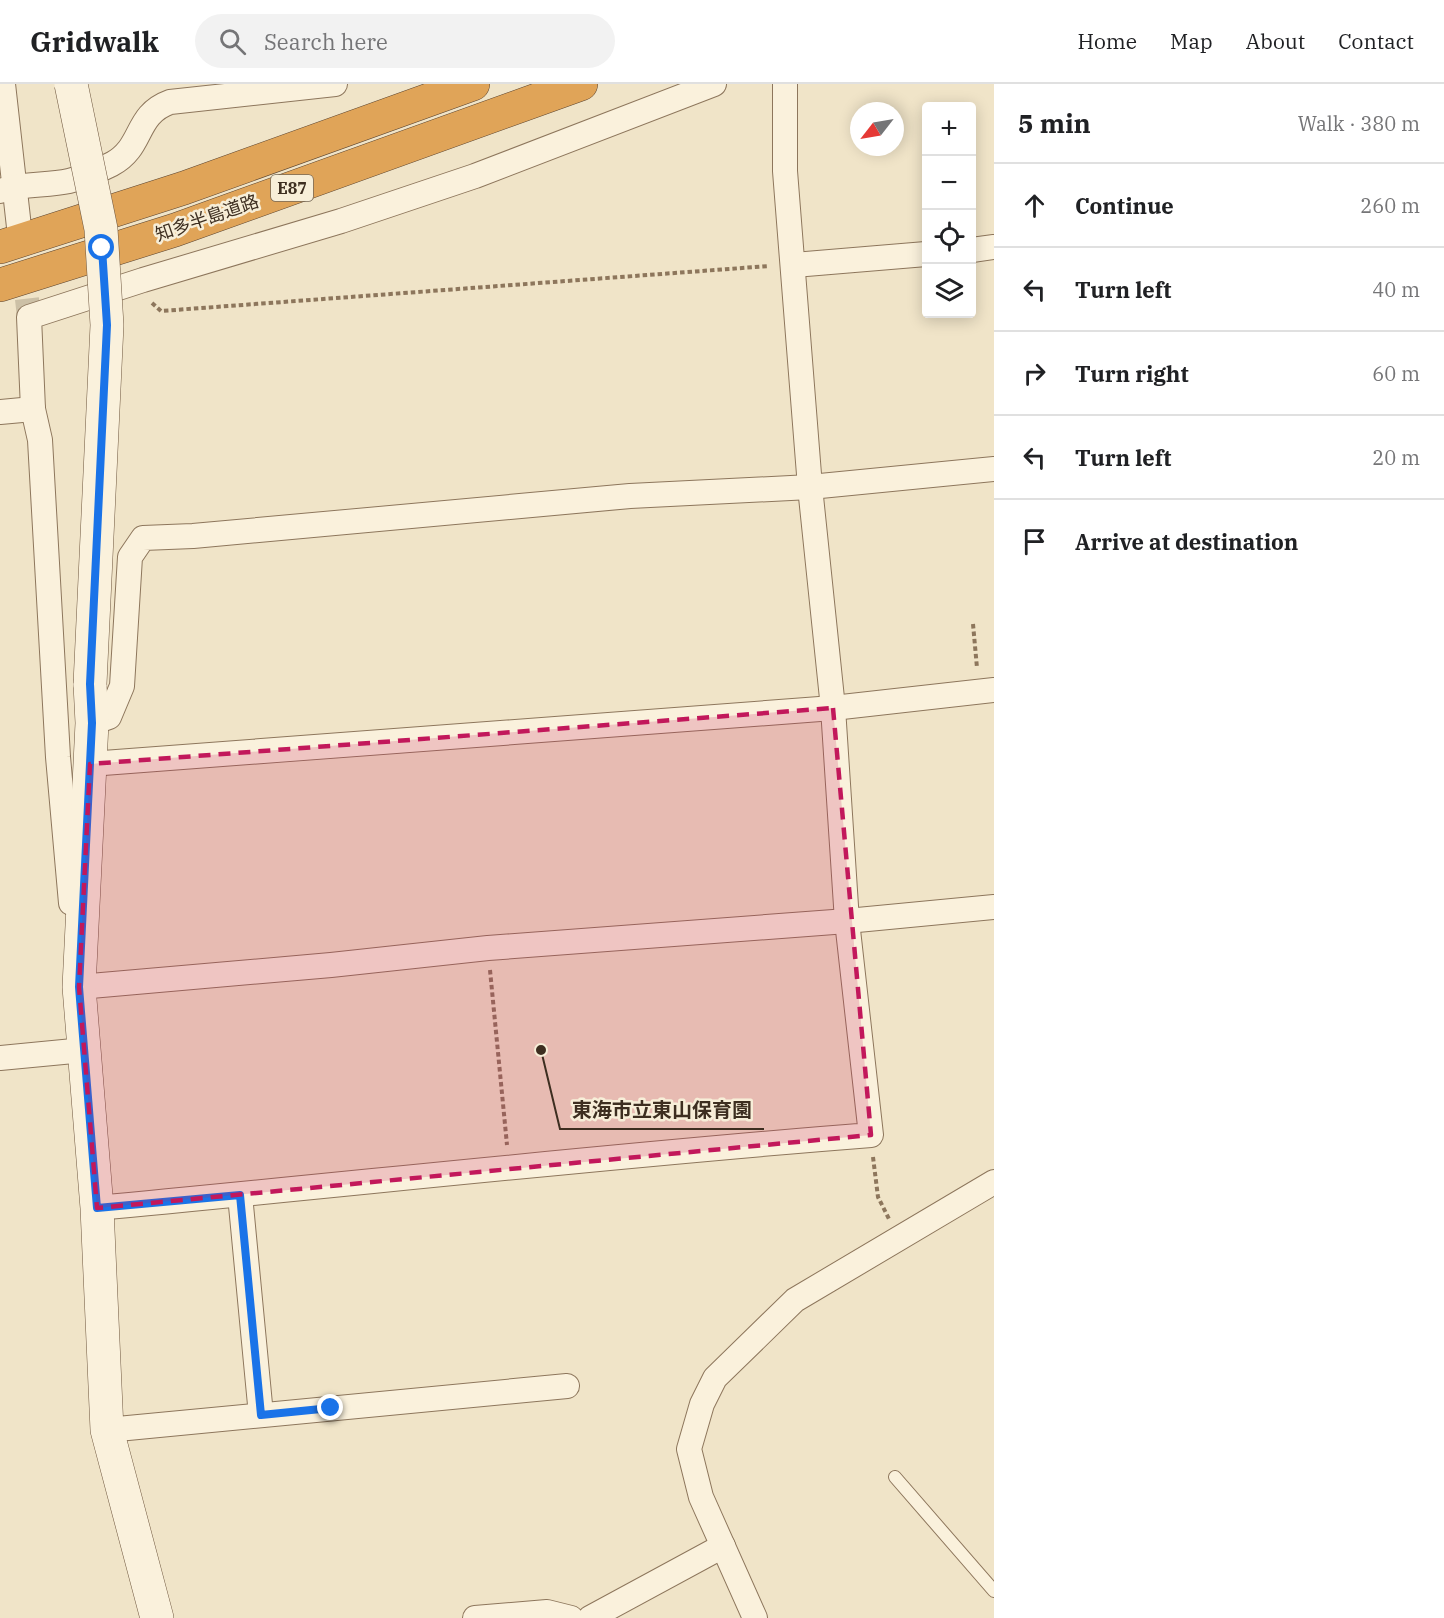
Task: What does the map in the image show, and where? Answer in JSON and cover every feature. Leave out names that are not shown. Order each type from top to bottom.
[{"type":"highway","name":"知多半島道路","points":[[10,237],[195,184],[473,84]]},
{"type":"highway","name":"知多半島道路","points":[[0,285],[175,230],[581,84]]},
{"type":"street","points":[[71,84],[101,229],[107,325],[90,684],[92,723],[79,987]]},
{"type":"street","points":[[8,188],[69,181],[112,164],[130,152],[147,116],[160,105],[335,84]]},
{"type":"street","points":[[157,1618],[107,1430],[97,1208],[58,758],[40,440],[33,409],[30,316],[341,221],[476,176],[714,84]]},
{"type":"street","points":[[97,1208],[509,1166],[716,1147],[871,1136],[847,921],[833,708],[810,487],[785,171],[785,84]]},
{"type":"street","points":[[3,96],[10,237]]},
{"type":"street","points":[[976,250],[994,248]]},
{"type":"street","points":[[794,265],[922,254]]},
{"type":"street","points":[[0,412],[33,409]]},
{"type":"street","points":[[92,723],[109,717],[122,686],[130,557],[143,538],[193,536],[630,496],[810,487],[994,469]]},
{"type":"street","points":[[90,764],[833,708],[987,691]]},
{"type":"street","points":[[79,987],[331,965],[488,948],[847,921],[994,907]]},
{"type":"street","points":[[0,1058],[84,1050]]},
{"type":"street","points":[[755,1618],[701,1497],[689,1449],[702,1404],[715,1378],[795,1300],[994,1182]]},
{"type":"street","points":[[240,1195],[261,1415]]},
{"type":"street","points":[[107,1430],[567,1386]]},
{"type":"street","points":[[590,1618],[723,1546]]},
{"type":"street","points":[[474,1618],[547,1612],[572,1618]]},
{"type":"lane","points":[[895,1477],[994,1591]]},
{"type":"path","points":[[143,280],[150,302],[161,311],[794,265]]},
{"type":"path","points":[[974,624],[987,691]]},
{"type":"path","points":[[488,948],[509,1166]]},
{"type":"path","points":[[871,1136],[878,1197],[899,1238]]},
{"type":"highlighted area","points":[[833,708],[871,1135],[97,1208],[79,987],[90,764]]},
{"type":"tunnel","points":[[19,227],[29,317]]},
{"type":"place","name":"東海市立東山保育園","points":[[541,1050]]},
{"type":"route","points":[[102,248],[107,325],[90,684],[92,723],[79,987],[97,1208],[240,1195],[261,1415],[331,1408]]}]
